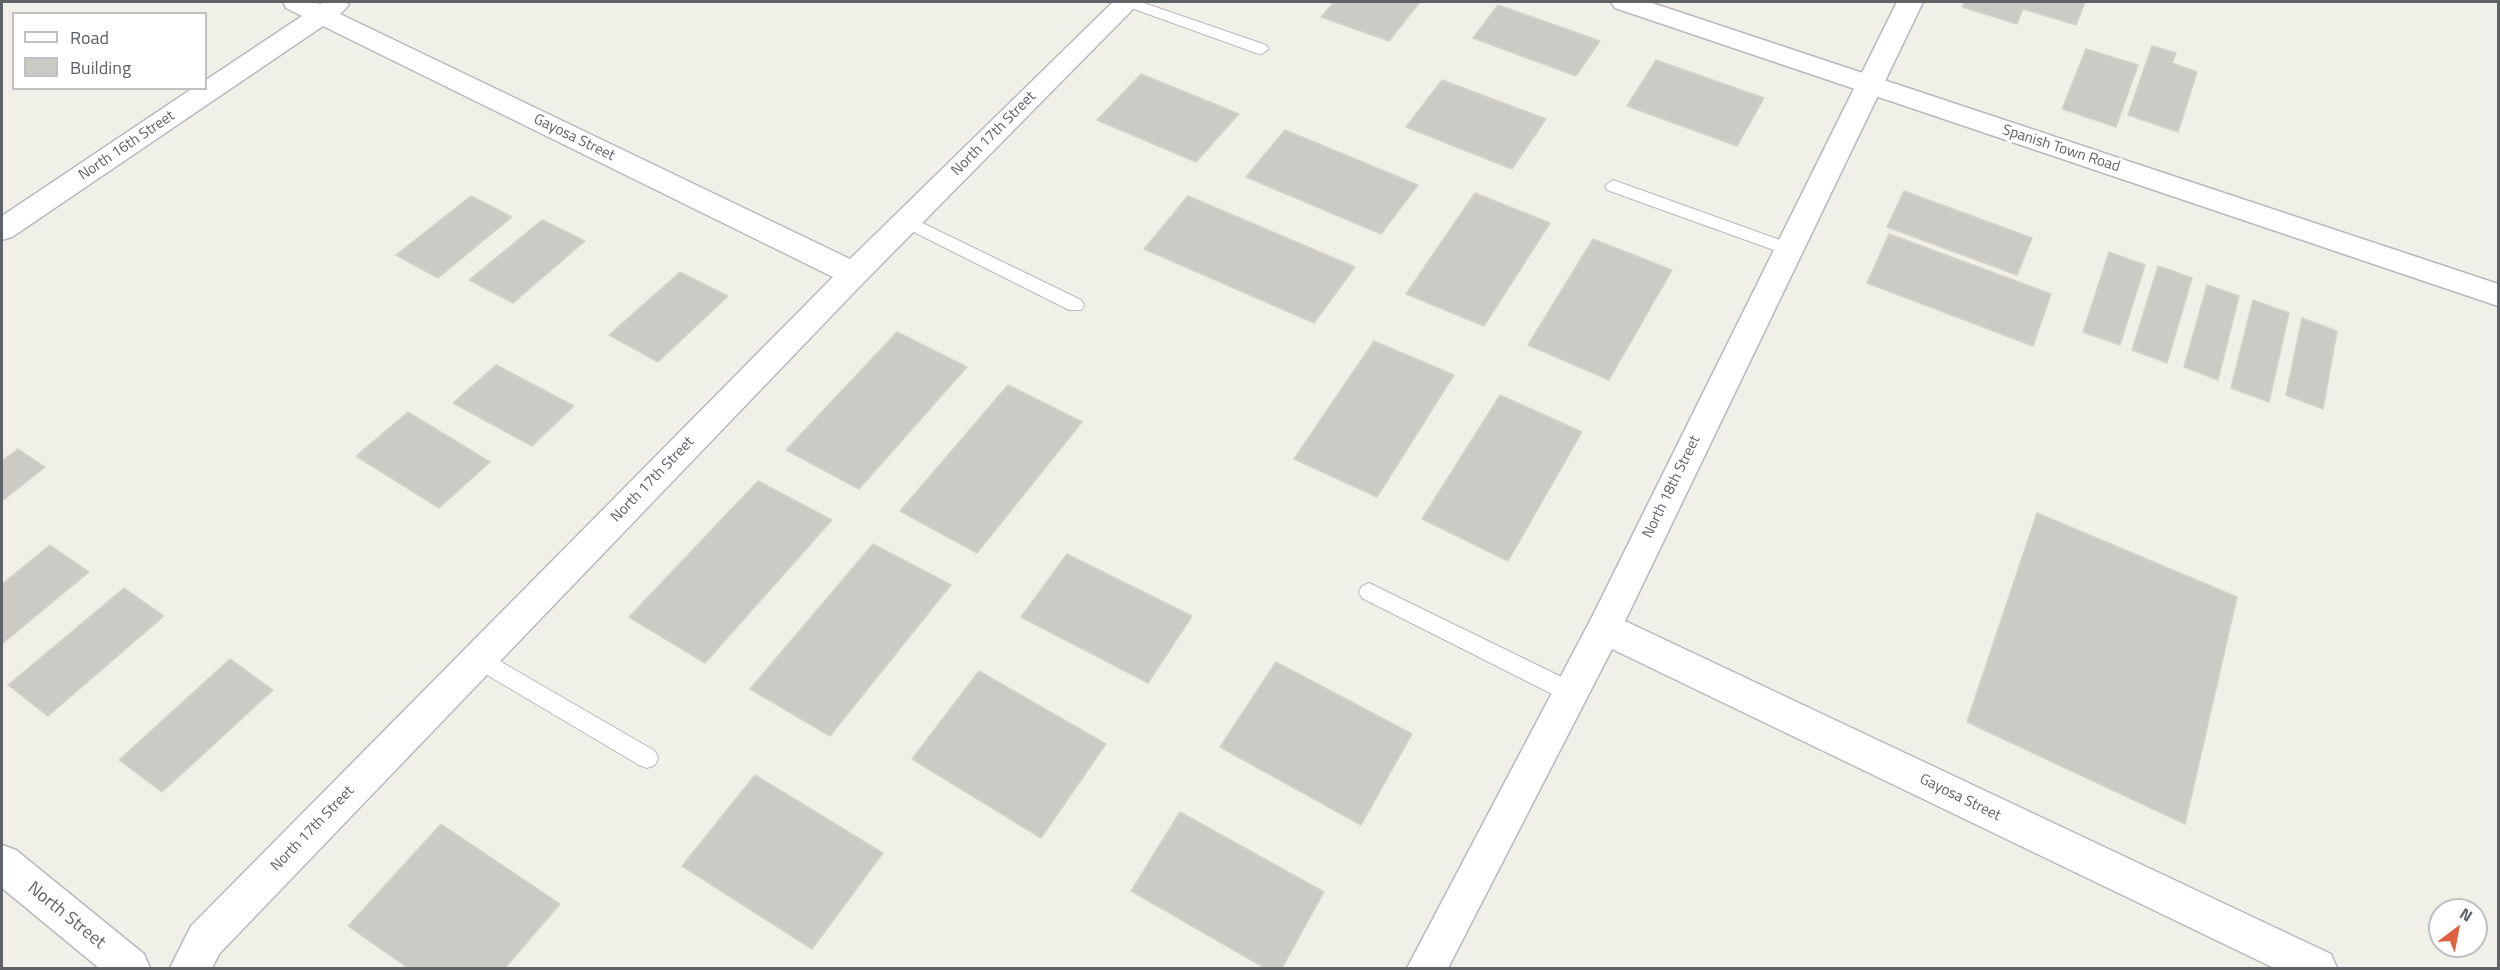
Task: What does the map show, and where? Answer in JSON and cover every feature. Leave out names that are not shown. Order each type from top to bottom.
[{"type":"street","name":"Gayosa Street","points":[[295,2],[332,8],[854,274]]},
{"type":"street","name":"North 17th Street","points":[[190,969],[205,940],[906,221],[1127,2]]},
{"type":"street","name":"Spanish Town Road","points":[[1624,2],[2499,295]]},
{"type":"street","name":"North 18th Street","points":[[1427,969],[1604,628],[1910,2]]},
{"type":"street","name":"North 16th Street","points":[[2,230],[332,8]]},
{"type":"street","name":"Gayosa Street","points":[[1604,628],[2281,960],[2317,969]]},
{"type":"street","name":"North Street","points":[[2,864],[130,969]]},
{"type":"lane","points":[[1127,2],[1261,49]]},
{"type":"lane","points":[[1613,186],[1788,249]]},
{"type":"lane","points":[[906,221],[1075,305]]},
{"type":"lane","points":[[1368,592],[1570,692]]},
{"type":"lane","points":[[479,659],[647,758]]},
{"type":"building","points":[[1334,2],[1420,2],[1389,41],[1321,17]]},
{"type":"building","points":[[1965,2],[2085,2],[2076,25],[2023,9],[2017,24],[1962,7]]},
{"type":"building","points":[[1498,5],[1600,41],[1576,76],[1473,38]]},
{"type":"building","points":[[2152,46],[2176,53],[2172,63],[2197,72],[2178,132],[2128,115]]},
{"type":"building","points":[[2086,49],[2138,65],[2116,127],[2062,109]]},
{"type":"building","points":[[1656,60],[1764,98],[1737,146],[1627,106]]},
{"type":"building","points":[[1141,74],[1239,114],[1196,162],[1097,120]]},
{"type":"building","points":[[1442,80],[1546,119],[1512,169],[1406,127]]},
{"type":"building","points":[[1285,130],[1418,185],[1381,234],[1246,177]]},
{"type":"building","points":[[1904,191],[2032,238],[2017,275],[1887,227]]},
{"type":"building","points":[[1475,193],[1550,223],[1484,326],[1406,294]]},
{"type":"building","points":[[471,196],[512,217],[438,278],[396,255]]},
{"type":"building","points":[[1188,196],[1355,267],[1314,323],[1144,249]]},
{"type":"building","points":[[542,220],[585,241],[513,303],[469,280]]},
{"type":"building","points":[[1889,234],[2051,294],[2033,346],[1867,283]]},
{"type":"building","points":[[1593,239],[1672,270],[1609,380],[1528,345]]},
{"type":"building","points":[[2109,252],[2145,265],[2120,345],[2083,332]]},
{"type":"building","points":[[2158,266],[2192,278],[2167,363],[2132,350]]},
{"type":"building","points":[[680,272],[728,296],[658,362],[609,335]]},
{"type":"building","points":[[2207,285],[2239,296],[2218,380],[2184,367]]},
{"type":"building","points":[[2253,300],[2289,313],[2269,402],[2231,388]]},
{"type":"building","points":[[2302,318],[2337,331],[2323,409],[2286,395]]},
{"type":"building","points":[[897,332],[967,367],[859,489],[786,450]]},
{"type":"building","points":[[1374,341],[1454,375],[1377,497],[1294,459]]},
{"type":"building","points":[[496,365],[574,406],[532,446],[453,403]]},
{"type":"building","points":[[1008,385],[1082,422],[977,553],[900,511]]},
{"type":"building","points":[[1500,395],[1582,432],[1508,561],[1422,519]]},
{"type":"building","points":[[408,412],[490,462],[439,508],[356,456]]},
{"type":"building","points":[[18,449],[45,467],[2,501],[2,461]]},
{"type":"building","points":[[758,481],[832,520],[705,663],[629,617]]},
{"type":"building","points":[[2037,513],[2237,597],[2185,824],[1967,722]]},
{"type":"building","points":[[873,544],[951,585],[830,736],[750,689]]},
{"type":"building","points":[[50,545],[89,572],[2,644],[2,584]]},
{"type":"building","points":[[1067,554],[1192,616],[1148,683],[1021,617]]},
{"type":"building","points":[[124,588],[164,616],[48,716],[8,685]]},
{"type":"building","points":[[230,659],[273,690],[162,792],[119,760]]},
{"type":"building","points":[[1276,662],[1412,734],[1361,825],[1220,747]]},
{"type":"building","points":[[979,671],[1106,744],[1041,838],[912,759]]},
{"type":"building","points":[[755,775],[883,853],[812,949],[682,866]]},
{"type":"building","points":[[1180,812],[1324,892],[1282,968],[1265,968],[1131,891]]},
{"type":"building","points":[[441,824],[560,904],[505,968],[408,968],[348,926]]}]
